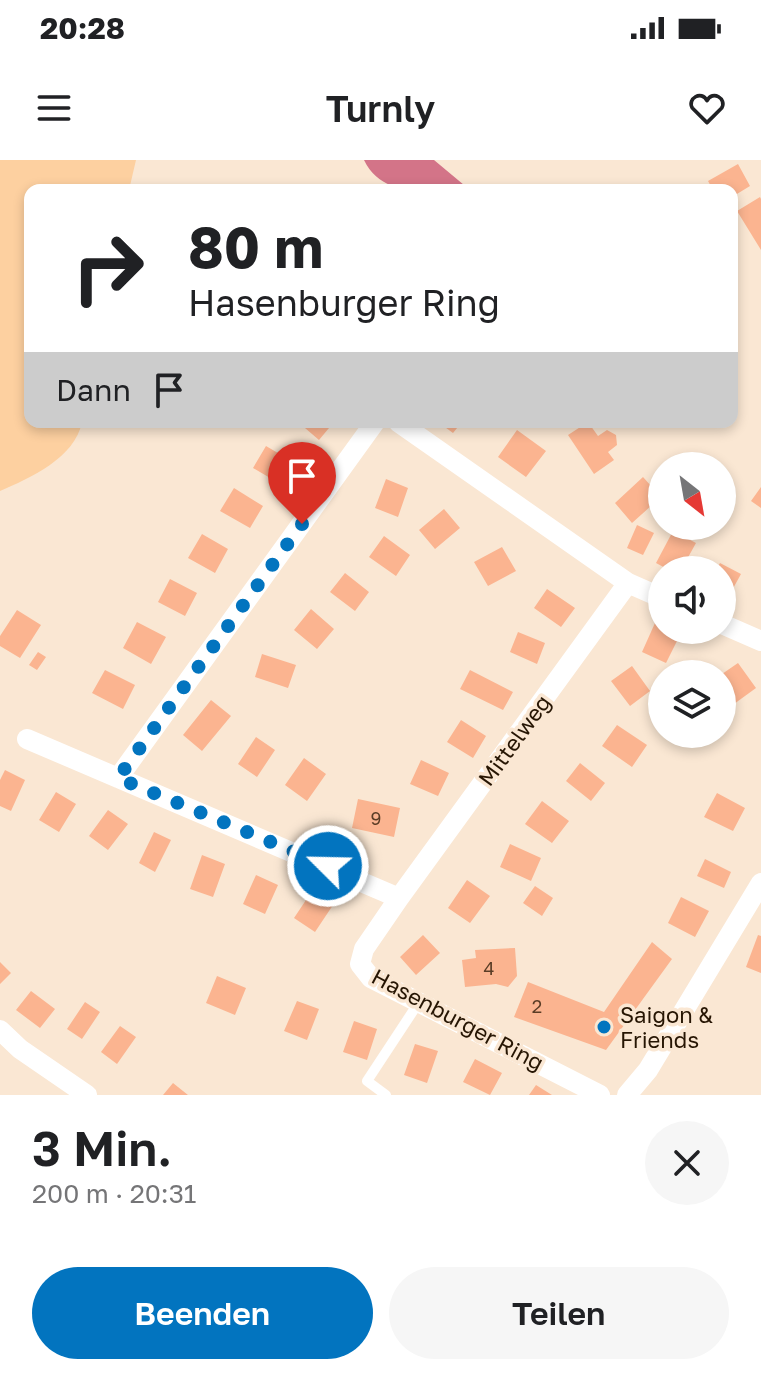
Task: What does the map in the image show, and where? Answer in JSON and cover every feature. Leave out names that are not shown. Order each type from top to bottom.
[{"type":"street","points":[[118,778],[371,428]]},
{"type":"street","points":[[407,428],[628,583],[648,592]]},
{"type":"street","name":"Mittelweg","points":[[399,898],[628,583]]},
{"type":"street","points":[[736,630],[761,641]]},
{"type":"street","points":[[27,739],[399,898]]},
{"type":"street","points":[[627,1095],[648,1070],[761,883]]},
{"type":"street","name":"Hasenburger Ring","points":[[399,898],[364,949],[360,964],[371,978],[600,1095]]},
{"type":"street","points":[[0,1030],[20,1049],[87,1095]]},
{"type":"lane","points":[[386,1095],[367,1081],[419,1002]]},
{"type":"shaded area","points":[[0,160],[136,160],[130,184],[24,184],[24,428],[80,428],[70,446],[50,465],[0,491]]},
{"type":"shaded area","points":[[364,160],[434,160],[463,184],[388,184],[372,173]]},
{"type":"building","points":[[738,164],[750,186],[738,193],[738,184],[710,184],[708,181]]},
{"type":"building","points":[[760,197],[761,250],[738,213]]},
{"type":"building","points":[[305,428],[329,428],[319,440]]},
{"type":"building","points":[[579,428],[592,428],[598,436],[607,430],[616,435],[617,445],[608,452],[614,460],[594,474],[568,435]]},
{"type":"building","points":[[517,430],[546,451],[526,477],[498,457]]},
{"type":"building","points":[[266,446],[295,463],[282,485],[253,468]]},
{"type":"building","points":[[643,477],[648,483],[648,509],[632,523],[615,503]]},
{"type":"building","points":[[386,479],[408,488],[398,517],[375,508]]},
{"type":"building","points":[[761,487],[761,508],[751,501]]},
{"type":"building","points":[[234,488],[263,506],[250,528],[220,511]]},
{"type":"building","points":[[444,509],[460,528],[435,549],[419,530]]},
{"type":"building","points":[[637,525],[648,530],[648,540],[650,540],[643,555],[627,548]]},
{"type":"building","points":[[202,534],[228,549],[215,573],[188,558]]},
{"type":"building","points":[[384,536],[410,555],[396,576],[369,557]]},
{"type":"building","points":[[668,540],[696,543],[689,556],[660,556]]},
{"type":"building","points":[[502,547],[516,571],[488,586],[474,562]]},
{"type":"building","points":[[345,573],[369,592],[355,611],[330,592]]},
{"type":"building","points":[[170,579],[197,593],[185,616],[158,602]]},
{"type":"building","points":[[547,589],[575,608],[561,627],[534,608]]},
{"type":"building","points":[[311,609],[334,629],[317,649],[294,630]]},
{"type":"building","points":[[17,610],[41,625],[20,658],[0,646],[0,636]]},
{"type":"building","points":[[137,622],[166,637],[151,664],[123,648]]},
{"type":"building","points":[[518,632],[545,643],[537,664],[510,652]]},
{"type":"building","points":[[648,639],[648,644],[676,644],[668,660],[659,660],[642,652]]},
{"type":"building","points":[[38,652],[46,657],[37,670],[29,665]]},
{"type":"building","points":[[262,654],[296,665],[288,688],[255,677]]},
{"type":"building","points":[[738,663],[756,688],[736,703]]},
{"type":"building","points":[[632,666],[648,692],[630,706],[611,681]]},
{"type":"building","points":[[105,670],[135,685],[123,709],[92,693]]},
{"type":"building","points":[[470,670],[513,692],[503,710],[460,689]]},
{"type":"building","points":[[211,700],[231,716],[202,751],[183,735]]},
{"type":"building","points":[[461,720],[486,736],[473,758],[447,742]]},
{"type":"building","points":[[617,725],[647,745],[632,767],[602,746]]},
{"type":"building","points":[[256,737],[275,750],[257,777],[238,764]]},
{"type":"building","points":[[304,758],[326,774],[307,801],[285,785]]},
{"type":"building","points":[[421,760],[449,773],[438,796],[410,784]]},
{"type":"building","points":[[580,763],[605,783],[591,801],[566,781]]},
{"type":"building","points":[[5,770],[25,780],[11,811],[0,806],[0,780]]},
{"type":"building","points":[[56,792],[76,804],[59,832],[39,820]]},
{"type":"building","points":[[717,793],[745,808],[733,831],[704,817]]},
{"type":"building","points":[[358,799],[400,808],[394,837],[352,828]]},
{"type":"building","points":[[542,801],[569,821],[552,843],[525,824]]},
{"type":"building","points":[[108,810],[128,824],[108,850],[89,836]]},
{"type":"building","points":[[154,832],[171,840],[155,872],[139,863]]},
{"type":"building","points":[[510,844],[541,858],[531,881],[500,867]]},
{"type":"building","points":[[202,855],[225,864],[213,897],[190,889]]},
{"type":"building","points":[[705,859],[731,872],[724,888],[697,876]]},
{"type":"building","points":[[256,875],[278,885],[265,914],[243,904]]},
{"type":"building","points":[[467,880],[490,896],[470,923],[448,908]]},
{"type":"building","points":[[535,886],[553,898],[542,916],[523,903]]},
{"type":"building","points":[[312,891],[333,905],[315,932],[294,918]]},
{"type":"building","points":[[681,897],[709,911],[695,937],[668,923]]},
{"type":"building","points":[[423,935],[440,953],[416,975],[400,957]]},
{"type":"building","points":[[758,935],[761,936],[761,973],[746,967]]},
{"type":"building","points":[[652,942],[672,959],[606,1050],[514,1017],[528,982],[604,1012]]},
{"type":"building","points":[[515,948],[517,976],[508,987],[496,984],[465,987],[462,960],[476,958],[475,950]]},
{"type":"building","points":[[0,962],[11,973],[0,984]]},
{"type":"building","points":[[217,976],[246,988],[235,1015],[206,1003]]},
{"type":"building","points":[[31,991],[55,1009],[40,1028],[16,1010]]},
{"type":"building","points":[[297,1001],[319,1009],[307,1040],[284,1031]]},
{"type":"building","points":[[85,1002],[100,1012],[82,1039],[67,1029]]},
{"type":"building","points":[[354,1021],[377,1029],[367,1060],[343,1052]]},
{"type":"building","points":[[120,1026],[136,1037],[117,1064],[101,1052]]},
{"type":"building","points":[[415,1044],[438,1051],[427,1083],[404,1075]]},
{"type":"building","points":[[475,1059],[502,1073],[490,1095],[463,1082]]},
{"type":"building","points":[[173,1083],[188,1095],[163,1095]]},
{"type":"building","points":[[536,1085],[552,1095],[529,1095]]},
{"type":"place","name":"Saigon & Friends","points":[[604,1027]]},
{"type":"route","points":[[302,524],[118,778],[328,866]]}]
